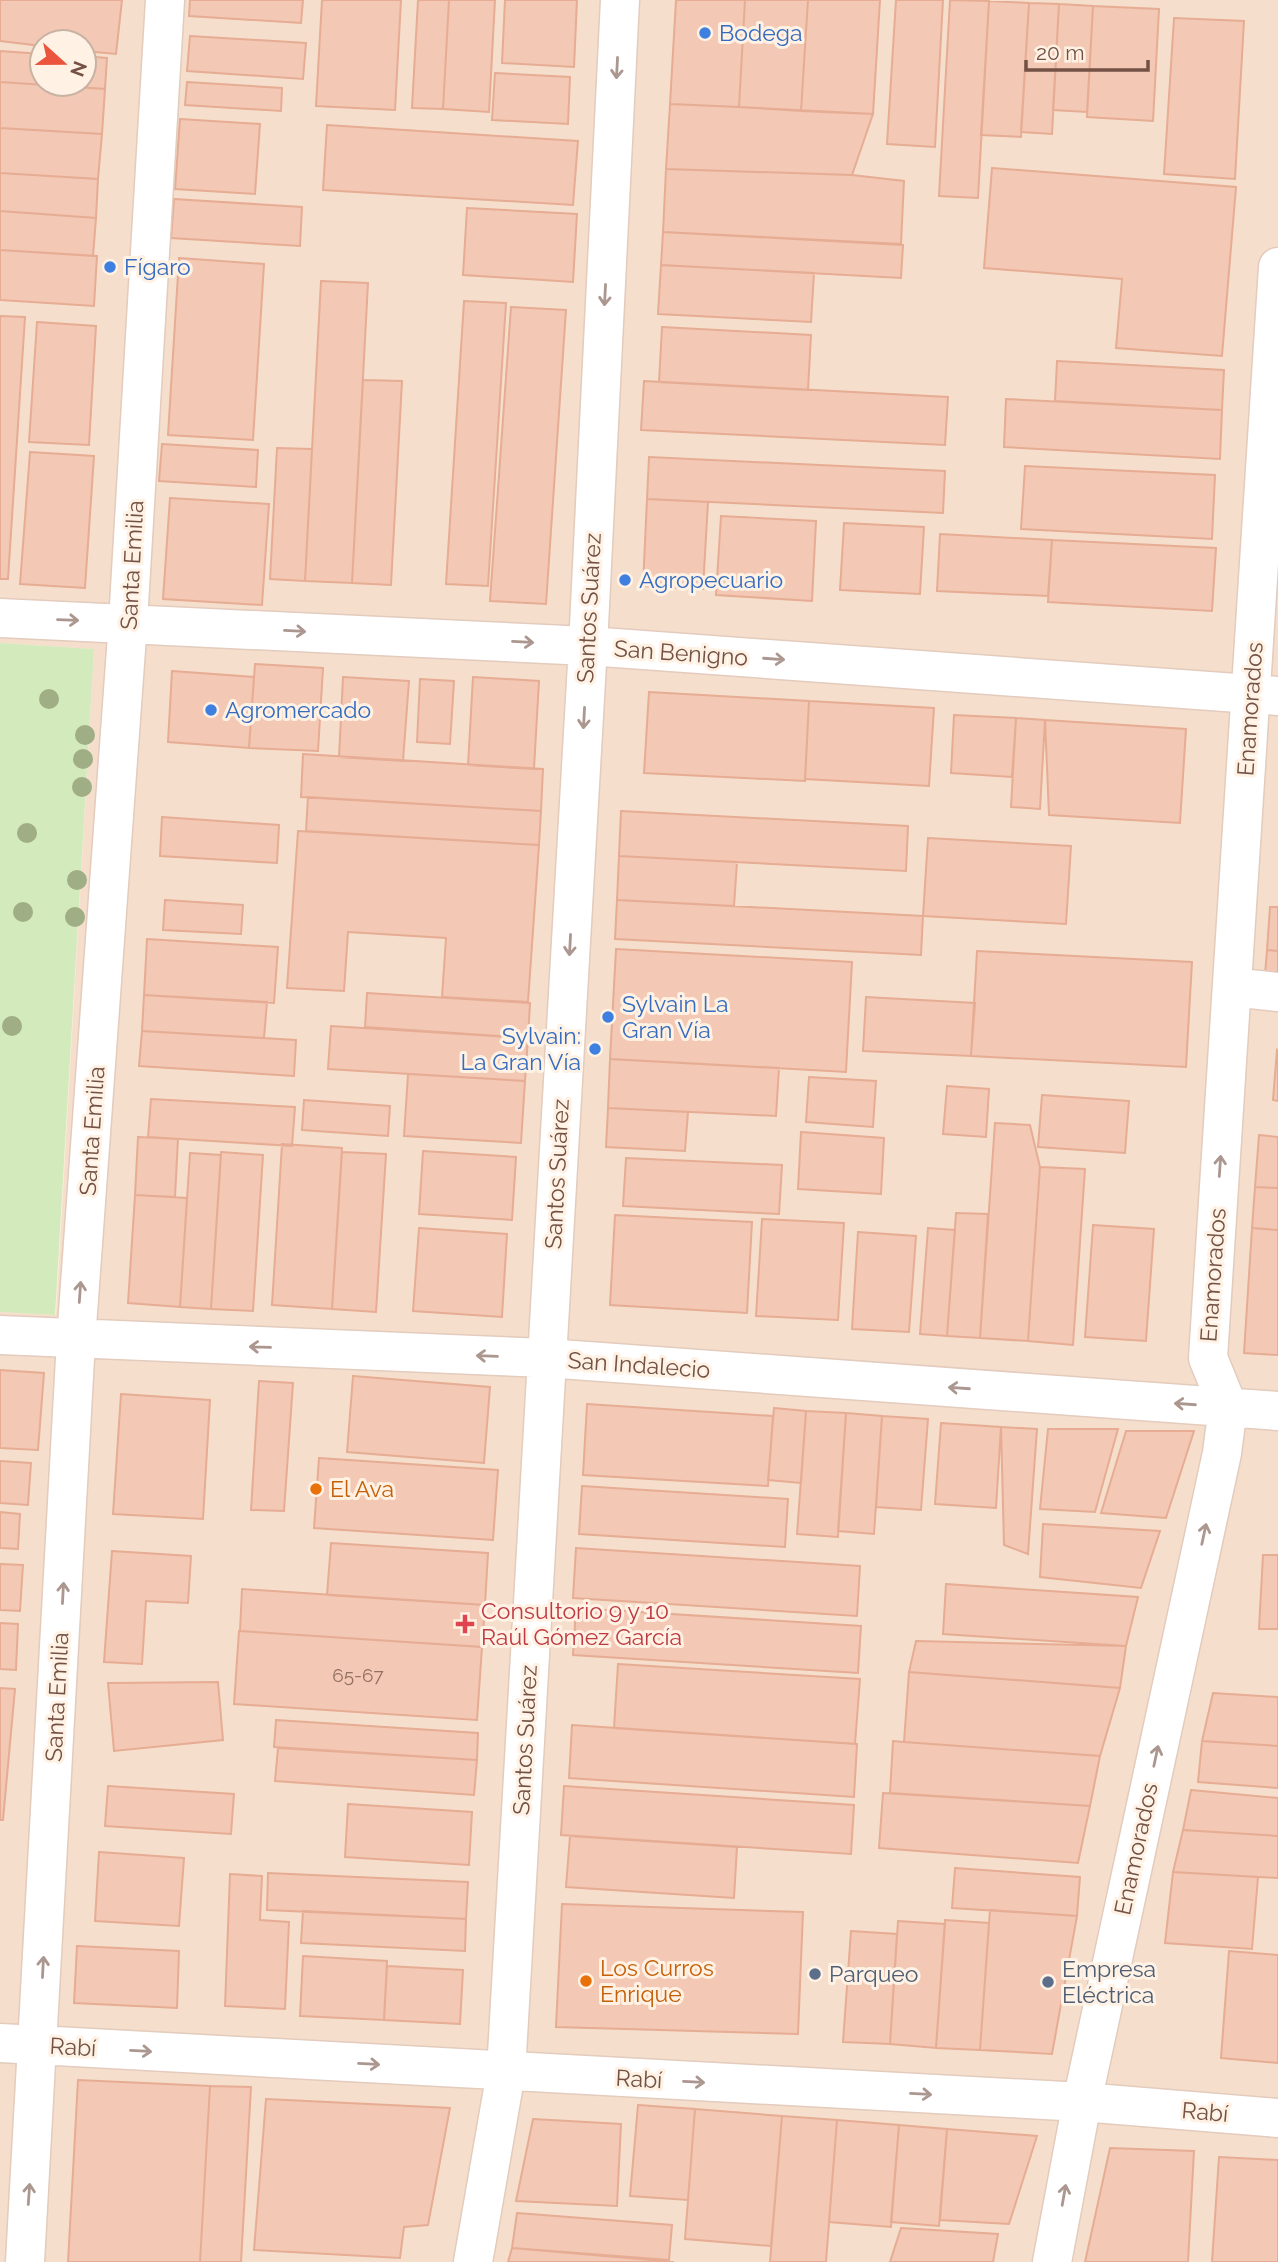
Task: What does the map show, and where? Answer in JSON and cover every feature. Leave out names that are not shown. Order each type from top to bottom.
[{"type":"street","name":"Santa Emilia","points":[[25,2262],[76,1340],[128,622],[164,0]]},
{"type":"street","name":"Santos Suárez","points":[[473,2262],[506,2072],[588,646],[620,0]]},
{"type":"street","name":"Enamorados","points":[[1052,2262],[1082,2102],[1222,1453],[1228,1407],[1208,1358],[1232,987],[1264,695],[1278,267]]},
{"type":"street","name":"San Benigno","points":[[0,618],[588,646],[1264,695]]},
{"type":"street","points":[[1232,987],[1278,992]]},
{"type":"street","name":"San Indalecio","points":[[0,1335],[546,1358],[1278,1410]]},
{"type":"street","name":"Rabí","points":[[0,2043],[1082,2102],[1278,2118]]},
{"type":"shaded area","points":[[0,0],[1278,0],[1278,2262],[0,2262],[0,1312],[56,1315],[94,649],[0,643]]},
{"type":"green space","points":[[0,643],[94,649],[55,1315],[0,1312]]},
{"type":"building","points":[[0,0],[122,0],[116,54],[98,52],[98,28],[28,28],[28,44],[0,41]]},
{"type":"building","points":[[190,0],[303,0],[301,23],[189,16]]},
{"type":"building","points":[[322,0],[401,0],[395,110],[316,106]]},
{"type":"building","points":[[418,0],[449,0],[443,109],[412,108]]},
{"type":"building","points":[[449,0],[495,0],[489,112],[443,109]]},
{"type":"building","points":[[505,0],[577,0],[574,67],[502,63]]},
{"type":"building","points":[[676,0],[745,0],[739,107],[670,104]]},
{"type":"building","points":[[745,0],[808,0],[801,111],[739,107]]},
{"type":"building","points":[[808,0],[880,0],[873,114],[801,111]]},
{"type":"building","points":[[896,0],[943,0],[935,147],[887,144]]},
{"type":"building","points":[[950,0],[989,1],[978,198],[939,196]]},
{"type":"building","points":[[989,1],[1029,3],[1021,137],[981,135]]},
{"type":"building","points":[[1029,3],[1059,4],[1052,134],[1021,132]]},
{"type":"building","points":[[1059,4],[1093,6],[1087,112],[1053,110]]},
{"type":"building","points":[[1093,6],[1159,9],[1153,121],[1087,117]]},
{"type":"building","points":[[1174,18],[1244,21],[1235,179],[1164,174]]},
{"type":"building","points":[[190,36],[306,43],[303,79],[187,71]]},
{"type":"building","points":[[0,51],[28,53],[28,84],[0,82]]},
{"type":"building","points":[[98,57],[107,58],[105,89],[98,89]]},
{"type":"building","points":[[495,73],[570,77],[568,124],[492,120]]},
{"type":"building","points":[[0,82],[28,84],[28,98],[98,98],[98,89],[105,89],[102,134],[0,128]]},
{"type":"building","points":[[187,82],[282,88],[281,111],[185,105]]},
{"type":"building","points":[[670,104],[873,114],[852,175],[666,169]]},
{"type":"building","points":[[180,119],[260,124],[255,194],[175,189]]},
{"type":"building","points":[[327,125],[578,141],[573,205],[323,190]]},
{"type":"building","points":[[0,128],[102,134],[98,179],[0,173]]},
{"type":"building","points":[[992,168],[1236,187],[1222,356],[1116,348],[1122,279],[984,268]]},
{"type":"building","points":[[666,169],[852,175],[904,181],[901,244],[663,232]]},
{"type":"building","points":[[0,173],[98,179],[96,218],[0,211]]},
{"type":"building","points":[[174,199],[302,207],[300,246],[171,238]]},
{"type":"building","points":[[467,208],[577,214],[573,282],[463,275]]},
{"type":"building","points":[[0,211],[96,218],[93,256],[0,250]]},
{"type":"building","points":[[663,232],[903,245],[901,278],[661,265]]},
{"type":"building","points":[[0,250],[97,256],[94,306],[0,300]]},
{"type":"building","points":[[179,258],[264,264],[253,440],[168,435]]},
{"type":"building","points":[[661,265],[814,273],[811,322],[658,314]]},
{"type":"building","points":[[321,281],[368,283],[352,583],[305,581]]},
{"type":"building","points":[[464,301],[506,303],[488,586],[446,584]]},
{"type":"building","points":[[511,307],[566,310],[546,604],[490,601]]},
{"type":"building","points":[[0,316],[25,317],[8,579],[0,579]]},
{"type":"building","points":[[37,322],[96,326],[89,445],[29,442]]},
{"type":"building","points":[[662,327],[811,335],[808,390],[659,382]]},
{"type":"building","points":[[1057,361],[1224,370],[1222,410],[1055,401]]},
{"type":"building","points":[[363,380],[402,381],[391,585],[352,583]]},
{"type":"building","points":[[644,381],[948,397],[945,445],[641,430]]},
{"type":"building","points":[[1006,399],[1222,410],[1220,459],[1004,447]]},
{"type":"building","points":[[162,444],[258,450],[256,487],[159,481]]},
{"type":"building","points":[[277,448],[312,449],[305,581],[270,579]]},
{"type":"building","points":[[30,452],[94,456],[85,588],[20,584]]},
{"type":"building","points":[[649,457],[945,471],[943,513],[647,499]]},
{"type":"building","points":[[1025,466],[1215,475],[1212,539],[1021,529]]},
{"type":"building","points":[[170,498],[269,504],[262,605],[163,599]]},
{"type":"building","points":[[647,499],[708,502],[703,589],[643,586]]},
{"type":"building","points":[[721,516],[816,521],[812,601],[716,595]]},
{"type":"building","points":[[844,523],[924,527],[920,594],[840,590]]},
{"type":"building","points":[[940,534],[1052,540],[1048,596],[937,591]]},
{"type":"building","points":[[1052,540],[1216,548],[1212,611],[1048,602]]},
{"type":"building","points":[[255,664],[323,668],[318,751],[249,748]]},
{"type":"building","name":"Agromercado","points":[[172,671],[254,677],[249,748],[168,742]]},
{"type":"building","points":[[343,677],[409,681],[403,761],[339,757]]},
{"type":"building","points":[[473,677],[539,681],[534,769],[468,765]]},
{"type":"building","points":[[420,679],[454,681],[450,744],[417,742]]},
{"type":"building","points":[[649,692],[809,701],[805,781],[644,773]]},
{"type":"building","points":[[809,701],[934,708],[929,786],[805,779]]},
{"type":"building","points":[[954,715],[1016,718],[1012,777],[951,773]]},
{"type":"building","points":[[1016,718],[1045,720],[1040,809],[1011,807]]},
{"type":"building","points":[[1045,720],[1186,729],[1180,823],[1049,815]]},
{"type":"building","points":[[303,754],[543,769],[541,811],[301,797]]},
{"type":"building","points":[[308,797],[541,811],[539,845],[306,831]]},
{"type":"building","points":[[621,811],[908,826],[906,871],[619,856]]},
{"type":"building","points":[[162,817],[279,825],[277,863],[160,856]]},
{"type":"building","points":[[298,831],[539,845],[528,1002],[442,997],[446,938],[348,932],[344,991],[287,988]]},
{"type":"building","points":[[928,838],[1071,846],[1066,924],[923,916]]},
{"type":"building","points":[[619,856],[737,862],[734,906],[617,900]]},
{"type":"building","points":[[165,900],[243,905],[241,934],[163,930]]},
{"type":"building","points":[[617,900],[923,916],[921,955],[615,939]]},
{"type":"building","points":[[1270,907],[1278,907],[1278,951],[1267,950]]},
{"type":"building","points":[[147,939],[278,947],[274,1003],[144,995]]},
{"type":"building","points":[[616,949],[852,962],[846,1072],[610,1059]]},
{"type":"building","points":[[1267,950],[1278,951],[1278,987],[1264,986]]},
{"type":"building","points":[[977,951],[1192,962],[1186,1067],[971,1056]]},
{"type":"building","points":[[367,993],[530,1003],[528,1038],[365,1027]]},
{"type":"building","points":[[144,995],[267,1002],[264,1038],[142,1031]]},
{"type":"building","points":[[866,997],[975,1003],[971,1056],[863,1051]]},
{"type":"building","points":[[331,1026],[528,1038],[525,1081],[328,1069]]},
{"type":"building","points":[[142,1031],[296,1040],[294,1076],[139,1066]]},
{"type":"building","points":[[1278,1051],[1278,1101],[1273,1100]]},
{"type":"building","points":[[610,1059],[779,1068],[776,1116],[608,1108]]},
{"type":"building","points":[[408,1074],[525,1081],[521,1143],[404,1136]]},
{"type":"building","points":[[809,1077],[876,1081],[873,1127],[806,1122]]},
{"type":"building","points":[[947,1086],[989,1089],[986,1137],[943,1134]]},
{"type":"building","points":[[1042,1095],[1129,1101],[1125,1153],[1038,1147]]},
{"type":"building","points":[[151,1099],[295,1107],[292,1146],[148,1137]]},
{"type":"building","points":[[304,1100],[390,1106],[388,1136],[302,1130]]},
{"type":"building","points":[[608,1108],[688,1112],[685,1151],[606,1147]]},
{"type":"building","points":[[995,1123],[1030,1125],[1040,1167],[1028,1341],[980,1338]]},
{"type":"building","points":[[801,1132],[884,1138],[881,1194],[798,1189]]},
{"type":"building","points":[[1259,1135],[1278,1137],[1278,1188],[1255,1187]]},
{"type":"building","points":[[138,1137],[178,1139],[175,1197],[135,1195]]},
{"type":"building","points":[[282,1144],[342,1148],[332,1309],[272,1305]]},
{"type":"building","points":[[423,1151],[516,1157],[512,1220],[419,1214]]},
{"type":"building","points":[[221,1152],[263,1155],[253,1311],[211,1309]]},
{"type":"building","points":[[342,1152],[386,1154],[376,1312],[332,1309]]},
{"type":"building","points":[[190,1153],[221,1155],[211,1309],[180,1307]]},
{"type":"building","points":[[626,1158],[782,1165],[779,1214],[623,1206]]},
{"type":"building","points":[[1040,1167],[1085,1169],[1073,1345],[1028,1341]]},
{"type":"building","points":[[1255,1187],[1278,1188],[1278,1230],[1252,1228]]},
{"type":"building","points":[[135,1195],[187,1198],[180,1307],[128,1303]]},
{"type":"building","points":[[956,1213],[988,1214],[980,1338],[947,1336]]},
{"type":"building","points":[[615,1215],[752,1222],[747,1313],[610,1305]]},
{"type":"building","points":[[762,1219],[844,1223],[838,1320],[756,1316]]},
{"type":"building","points":[[1093,1225],[1154,1229],[1146,1341],[1085,1337]]},
{"type":"building","points":[[419,1228],[507,1234],[502,1317],[413,1311]]},
{"type":"building","points":[[928,1228],[955,1230],[947,1336],[920,1334]]},
{"type":"building","points":[[1252,1228],[1278,1230],[1278,1355],[1244,1353]]},
{"type":"building","points":[[858,1232],[916,1236],[909,1332],[852,1329]]},
{"type":"building","points":[[0,1370],[44,1373],[38,1450],[0,1448]]},
{"type":"building","points":[[353,1376],[490,1387],[484,1463],[347,1452]]},
{"type":"building","points":[[259,1381],[293,1383],[284,1511],[251,1510]]},
{"type":"building","points":[[121,1394],[210,1400],[203,1519],[113,1514]]},
{"type":"building","points":[[587,1404],[773,1416],[768,1486],[583,1475]]},
{"type":"building","points":[[774,1408],[806,1411],[801,1483],[768,1480]]},
{"type":"building","points":[[806,1411],[846,1413],[838,1537],[797,1534]]},
{"type":"building","points":[[846,1413],[882,1416],[874,1534],[838,1531]]},
{"type":"building","points":[[882,1416],[928,1419],[921,1510],[876,1507]]},
{"type":"building","points":[[941,1423],[1001,1427],[996,1508],[935,1504]]},
{"type":"building","points":[[1001,1427],[1037,1429],[1028,1554],[1004,1545]]},
{"type":"building","points":[[1048,1429],[1118,1429],[1095,1512],[1040,1509]]},
{"type":"building","points":[[1126,1431],[1194,1431],[1166,1518],[1101,1513]]},
{"type":"building","points":[[319,1458],[498,1470],[493,1540],[314,1528]]},
{"type":"building","points":[[0,1461],[31,1463],[28,1505],[0,1503]]},
{"type":"building","points":[[582,1486],[788,1499],[785,1547],[579,1534]]},
{"type":"building","points":[[0,1512],[20,1514],[18,1549],[0,1548]]},
{"type":"building","points":[[1043,1524],[1160,1531],[1141,1588],[1040,1577]]},
{"type":"building","points":[[331,1543],[488,1553],[485,1605],[327,1595]]},
{"type":"building","points":[[576,1548],[860,1566],[857,1616],[573,1598]]},
{"type":"building","points":[[112,1551],[191,1556],[188,1603],[146,1601],[142,1664],[104,1662]]},
{"type":"building","points":[[1263,1555],[1278,1555],[1278,1629],[1259,1629]]},
{"type":"building","points":[[0,1564],[23,1565],[20,1611],[0,1610]]},
{"type":"building","points":[[946,1584],[1138,1597],[1126,1646],[943,1634]]},
{"type":"building","points":[[242,1589],[485,1605],[482,1647],[240,1631]]},
{"type":"building","points":[[576,1608],[861,1626],[858,1673],[573,1655]]},
{"type":"building","points":[[0,1623],[18,1624],[16,1670],[0,1669]]},
{"type":"building","points":[[239,1631],[482,1647],[477,1720],[234,1704]]},
{"type":"building","points":[[916,1641],[1126,1646],[1120,1688],[909,1672]]},
{"type":"building","points":[[618,1664],[860,1679],[855,1744],[614,1728]]},
{"type":"building","points":[[909,1672],[1120,1688],[1100,1756],[904,1742]]},
{"type":"building","points":[[218,1682],[223,1740],[114,1751],[108,1683]]},
{"type":"building","points":[[0,1688],[15,1689],[3,1820],[0,1820]]},
{"type":"building","points":[[1213,1693],[1278,1697],[1278,1746],[1202,1741]]},
{"type":"building","points":[[276,1720],[478,1733],[477,1760],[274,1747]]},
{"type":"building","points":[[572,1725],[857,1744],[854,1797],[569,1778]]},
{"type":"building","points":[[893,1741],[1100,1756],[1090,1806],[890,1793]]},
{"type":"building","points":[[1202,1741],[1278,1746],[1278,1788],[1198,1782]]},
{"type":"building","points":[[278,1748],[477,1760],[474,1795],[275,1781]]},
{"type":"building","points":[[108,1786],[234,1794],[231,1834],[105,1826]]},
{"type":"building","points":[[564,1786],[854,1805],[851,1854],[561,1835]]},
{"type":"building","points":[[1191,1790],[1278,1798],[1278,1836],[1183,1830]]},
{"type":"building","points":[[883,1793],[1090,1806],[1078,1863],[879,1848]]},
{"type":"building","points":[[348,1804],[472,1812],[469,1865],[345,1857]]},
{"type":"building","points":[[1183,1830],[1278,1836],[1278,1878],[1173,1872]]},
{"type":"building","points":[[570,1836],[737,1847],[734,1898],[566,1887]]},
{"type":"building","points":[[99,1852],[184,1858],[179,1926],[95,1921]]},
{"type":"building","points":[[955,1868],[1080,1877],[1077,1916],[952,1908]]},
{"type":"building","points":[[1173,1872],[1258,1877],[1252,1949],[1165,1943]]},
{"type":"building","points":[[268,1873],[468,1882],[466,1919],[267,1910]]},
{"type":"building","points":[[230,1874],[262,1876],[260,1920],[289,1922],[285,2009],[225,2006]]},
{"type":"building","points":[[562,1904],[803,1912],[798,2034],[556,2027]]},
{"type":"building","points":[[990,1910],[1077,1916],[1052,2054],[980,2050]]},
{"type":"building","points":[[303,1911],[466,1919],[465,1951],[301,1943]]},
{"type":"building","points":[[945,1920],[989,1923],[980,2050],[936,2048]]},
{"type":"building","points":[[898,1921],[945,1924],[936,2048],[890,2044]]},
{"type":"building","points":[[851,1931],[897,1934],[890,2044],[843,2042]]},
{"type":"building","points":[[77,1946],[179,1951],[177,2008],[74,2003]]},
{"type":"building","points":[[1229,1951],[1278,1955],[1278,2063],[1221,2058]]},
{"type":"building","points":[[303,1956],[387,1961],[384,2020],[300,2016]]},
{"type":"building","points":[[387,1966],[463,1970],[460,2024],[384,2020]]},
{"type":"building","points":[[78,2080],[210,2086],[200,2262],[68,2262]]},
{"type":"building","points":[[210,2086],[251,2087],[241,2262],[200,2262]]},
{"type":"building","points":[[266,2099],[450,2108],[428,2225],[404,2227],[400,2258],[254,2250]]},
{"type":"building","points":[[638,2105],[695,2109],[688,2200],[630,2196]]},
{"type":"building","points":[[695,2109],[782,2116],[771,2246],[685,2239]]},
{"type":"building","points":[[782,2116],[837,2120],[826,2262],[770,2262]]},
{"type":"building","points":[[533,2119],[621,2124],[617,2206],[516,2201]]},
{"type":"building","points":[[837,2120],[899,2125],[891,2227],[829,2222]]},
{"type":"building","points":[[899,2125],[947,2129],[939,2226],[891,2222]]},
{"type":"building","points":[[947,2129],[1037,2136],[1009,2224],[940,2220]]},
{"type":"building","points":[[1110,2148],[1194,2151],[1188,2262],[1085,2262]]},
{"type":"building","points":[[1219,2157],[1278,2160],[1278,2262],[1212,2262]]},
{"type":"building","points":[[517,2213],[672,2225],[669,2260],[512,2248]]},
{"type":"building","points":[[901,2228],[998,2234],[993,2262],[890,2262]]},
{"type":"building","points":[[512,2248],[674,2262],[508,2262]]},
{"type":"place","name":"Bodega","points":[[705,33]]},
{"type":"place","name":"Fígaro","points":[[110,267]]},
{"type":"place","name":"Agropecuario","points":[[625,580]]},
{"type":"place","name":"Agromercado","points":[[211,710]]},
{"type":"place","name":"Sylvain La Gran Vía","points":[[608,1017]]},
{"type":"place","name":"Sylvain: La Gran Vía","points":[[595,1049]]},
{"type":"place","name":"El Ava","points":[[316,1489]]},
{"type":"place","name":"Consultorio 9 y 10 Raúl Gómez García","points":[[465,1624]]},
{"type":"place","name":"Parqueo","points":[[815,1974]]},
{"type":"place","name":"Los Curros Enrique","points":[[586,1981]]},
{"type":"place","name":"Empresa Eléctrica","points":[[1048,1982]]}]
